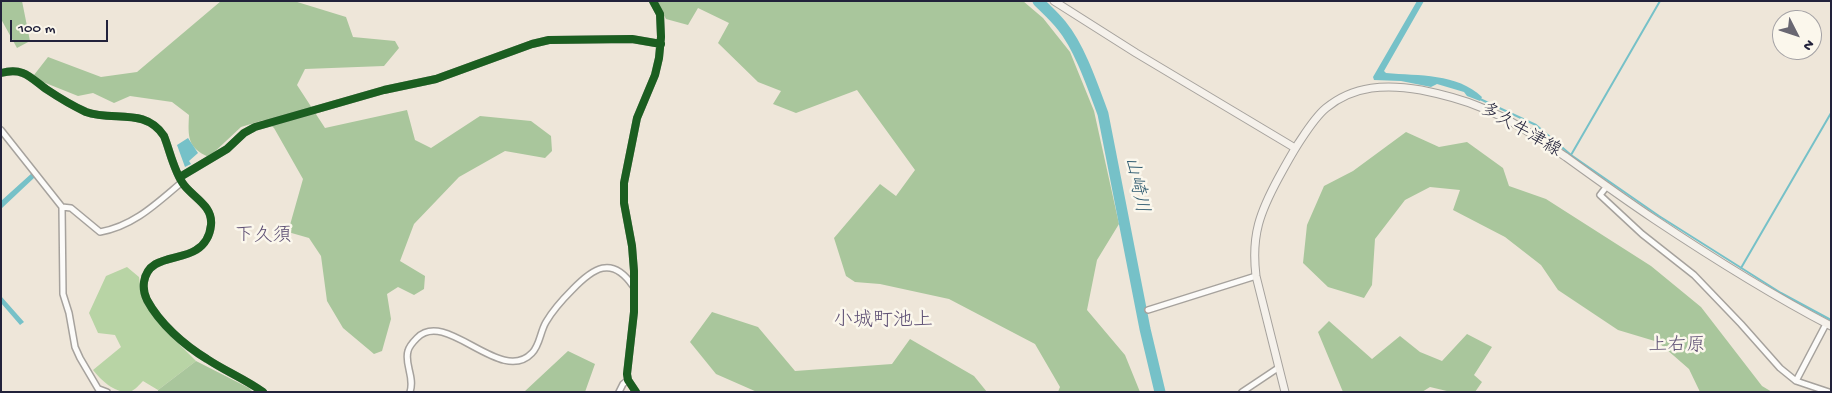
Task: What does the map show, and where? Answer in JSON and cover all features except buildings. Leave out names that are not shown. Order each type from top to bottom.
[{"type":"main road","points":[[1054,1],[1136,53],[1296,148]]},
{"type":"main road","name":"多久牛津線","points":[[1285,392],[1253,258],[1254,238],[1258,220],[1296,148],[1310,127],[1326,108],[1342,97],[1366,88],[1400,86],[1448,96],[1502,117],[1535,136],[1653,218],[1779,298],[1829,325]]},
{"type":"street","points":[[636,392],[628,380],[634,312],[632,246],[624,203],[624,183],[637,118],[654,75],[661,44],[660,14],[653,1]]},
{"type":"street","points":[[62,207],[71,208],[100,232],[106,231],[130,222],[148,212],[181,179],[227,149],[244,133],[255,127],[384,90],[436,78],[532,44],[549,40],[632,39],[661,44]]},
{"type":"street","points":[[1,72],[12,70],[22,72],[47,90],[88,112],[140,118],[160,130],[181,179],[208,210],[211,224],[208,236],[201,247],[194,252],[162,261],[150,268],[143,285],[146,298],[168,327],[187,345],[206,359],[263,392]]},
{"type":"street","points":[[1,130],[62,207],[63,294],[75,347],[100,390],[107,392]]},
{"type":"street","points":[[1606,186],[1600,195],[1642,234],[1694,275],[1780,368],[1796,381],[1829,392]]},
{"type":"street","points":[[410,392],[412,376],[408,363],[408,352],[418,336],[425,332],[434,331],[446,334],[497,358],[517,361],[531,354],[536,348],[544,325],[550,315],[561,300],[588,274],[601,268],[614,269],[626,276],[633,286]]},
{"type":"street","points":[[1148,310],[1256,276]]},
{"type":"street","points":[[1796,381],[1829,325]]},
{"type":"street","points":[[1242,392],[1278,368]]},
{"type":"street","points":[[619,392],[623,384],[628,380]]},
{"type":"green space","points":[[1,1],[22,1],[30,41],[17,48],[1,19]]},
{"type":"green space","points":[[221,1],[294,1],[346,17],[353,37],[395,41],[399,48],[384,66],[305,69],[297,85],[325,128],[407,110],[415,140],[431,148],[480,116],[531,121],[551,136],[552,151],[545,158],[505,151],[459,177],[414,224],[400,261],[425,276],[424,289],[414,295],[398,287],[387,294],[391,319],[382,351],[374,354],[343,328],[327,301],[321,256],[309,238],[288,232],[303,179],[274,128],[264,120],[241,127],[209,157],[196,150],[189,135],[189,115],[172,102],[130,96],[114,103],[93,93],[78,96],[43,82],[34,75],[48,57],[101,77],[137,72]]},
{"type":"green space","points":[[656,1],[1023,1],[1043,18],[1070,52],[1094,111],[1119,224],[1097,260],[1087,310],[1125,355],[1140,392],[1058,392],[1060,387],[1035,344],[949,299],[880,284],[855,282],[846,276],[834,238],[880,184],[896,196],[915,170],[857,90],[796,113],[773,104],[781,91],[758,82],[718,43],[729,23],[698,8],[688,25],[666,19]]},
{"type":"green space","points":[[1406,132],[1439,147],[1467,142],[1503,168],[1509,186],[1546,199],[1651,266],[1701,307],[1762,386],[1772,392],[1700,392],[1689,369],[1658,342],[1618,330],[1558,290],[1541,265],[1505,237],[1453,210],[1460,190],[1430,187],[1405,200],[1375,239],[1372,285],[1364,298],[1328,287],[1303,263],[1307,225],[1324,186],[1353,171]]},
{"type":"green space","points":[[127,267],[139,277],[142,299],[166,331],[196,361],[158,390],[143,381],[130,392],[119,391],[104,382],[93,370],[121,347],[115,335],[98,333],[89,313],[106,276]]},
{"type":"green space","points":[[712,312],[758,327],[795,371],[892,364],[910,339],[974,376],[987,392],[757,392],[716,374],[690,342]]},
{"type":"green space","points":[[1329,321],[1372,359],[1400,336],[1420,352],[1442,361],[1467,334],[1492,347],[1474,375],[1482,382],[1475,392],[1451,392],[1430,387],[1422,392],[1343,392],[1318,332]]},
{"type":"green space","points":[[568,351],[595,364],[585,392],[524,392]]},
{"type":"green space","points":[[196,361],[249,388],[253,392],[158,392],[158,390]]},
{"type":"water","points":[[1417,1],[1424,1],[1384,71],[1386,73],[1437,77],[1449,80],[1472,89],[1482,97],[1480,101],[1467,96],[1464,92],[1437,84],[1431,87],[1401,81],[1374,80],[1373,77]]},
{"type":"water","points":[[188,138],[198,153],[189,161],[191,164],[185,167],[177,145]]},
{"type":"water","points":[[32,173],[35,177],[1,209],[1,201]]},
{"type":"water","points":[[1,296],[24,322],[20,325],[1,303]]},
{"type":"waterway","name":"山崎川","points":[[1038,1],[1059,23],[1075,45],[1103,114],[1145,329],[1160,392]]},
{"type":"waterway","points":[[1571,155],[1660,1]]},
{"type":"waterway","points":[[1480,99],[1536,125],[1571,155],[1659,216],[1781,293],[1831,320]]},
{"type":"waterway","points":[[1741,268],[1831,113]]},
{"type":"cycle path","points":[[636,392],[628,380],[627,374],[634,312],[634,271],[632,246],[624,203],[624,183],[637,118],[655,75],[659,58],[661,37],[660,14],[653,1]]},
{"type":"cycle path","points":[[180,177],[227,149],[244,133],[255,127],[384,90],[436,79],[532,44],[549,40],[632,39],[661,44]]},
{"type":"cycle path","points":[[1,73],[15,71],[26,74],[46,89],[86,112],[96,115],[138,118],[148,121],[164,136],[181,180],[188,190],[206,207],[211,218],[211,225],[210,232],[199,248],[151,267],[144,282],[145,296],[152,309],[181,341],[263,392]]},
{"type":"district","name":"下久須","points":[[263,237]]},
{"type":"district","name":"小城町池上","points":[[883,322]]},
{"type":"district","name":"上右原","points":[[1677,347]]}]
